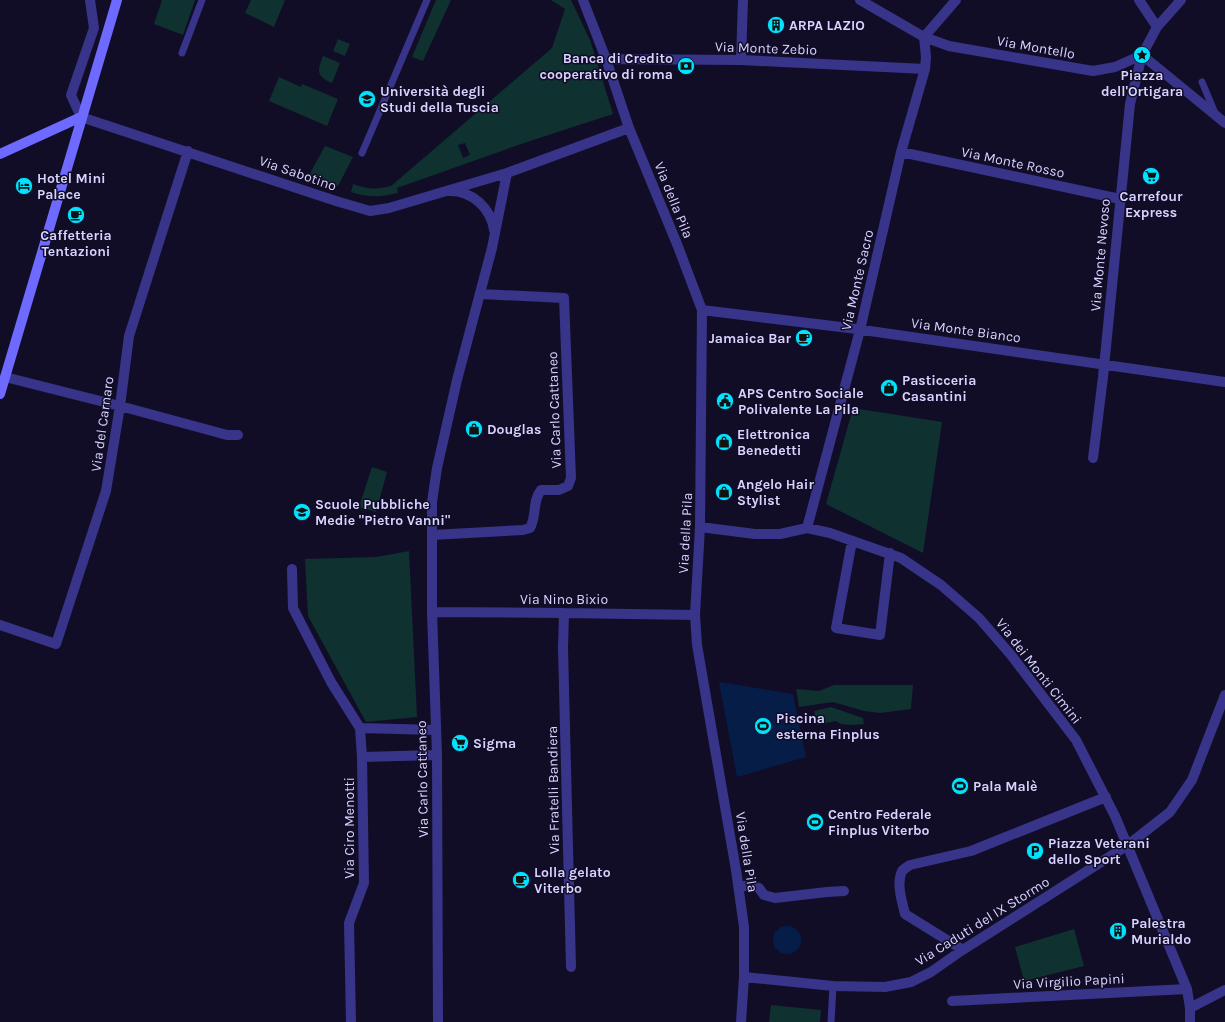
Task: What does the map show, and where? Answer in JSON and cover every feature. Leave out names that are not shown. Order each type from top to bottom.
[{"type":"main road","points":[[0,394],[117,0]]},
{"type":"main road","points":[[0,154],[82,117]]},
{"type":"street","points":[[82,117],[71,95],[94,28],[90,0]]},
{"type":"street","name":"Via della Pila","points":[[583,0],[606,59],[629,128],[677,244],[702,310],[700,527],[695,615],[697,645],[739,887],[744,927],[744,977],[741,1022]]},
{"type":"street","points":[[741,60],[742,0]]},
{"type":"street","name":"Via Montello","points":[[860,0],[924,37],[949,46],[1093,71],[1115,68],[1142,55]]},
{"type":"street","points":[[924,37],[956,0]]},
{"type":"street","points":[[1139,0],[1157,27]]},
{"type":"street","name":"Via Monte Nevoso","points":[[1093,458],[1130,104],[1142,55],[1157,27],[1180,0]]},
{"type":"street","name":"Via Monte Sacro","points":[[807,528],[860,330],[901,152],[925,68],[926,57],[924,37]]},
{"type":"street","points":[[1142,55],[1225,123]]},
{"type":"street","name":"Via Monte Zebio","points":[[606,59],[741,60],[925,68]]},
{"type":"street","name":"Via Sabotino","points":[[82,117],[370,211],[389,208],[507,173]]},
{"type":"street","points":[[507,173],[629,128]]},
{"type":"street","name":"Via del Carnaro","points":[[0,625],[56,644],[106,491],[120,406],[128,336],[188,151]]},
{"type":"street","name":"Via Monte Rosso","points":[[901,152],[1120,199]]},
{"type":"street","name":"Via Carlo Cattaneo","points":[[438,1022],[437,755],[432,612],[432,502],[437,468],[457,380],[481,294],[495,235],[507,173]]},
{"type":"street","points":[[444,192],[462,193],[477,200],[492,219],[495,235]]},
{"type":"street","name":"Via Carlo Cattaneo","points":[[432,535],[523,530],[530,528],[533,522],[536,496],[541,490],[559,490],[568,486],[571,478],[564,298],[481,294]]},
{"type":"street","name":"Via Monte Bianco","points":[[702,310],[860,330],[1225,382]]},
{"type":"street","points":[[5,377],[227,435],[238,435]]},
{"type":"street","name":"Via dei Monti Cimini","points":[[700,527],[755,534],[780,534],[807,528],[830,533],[901,558],[941,585],[979,618],[997,638],[1076,740],[1106,797],[1128,845],[1187,989],[1190,1008],[1190,1022]]},
{"type":"street","points":[[852,541],[836,628],[880,635],[890,553]]},
{"type":"street","points":[[292,569],[293,608],[331,682],[360,728],[436,730]]},
{"type":"street","name":"Via Nino Bixio","points":[[432,612],[564,612],[695,615]]},
{"type":"street","name":"Via Fratelli Bandiera","points":[[564,612],[563,648],[571,966]]},
{"type":"street","name":"Via Caduti del IX Stormo","points":[[744,977],[833,986],[885,987],[911,982],[931,972],[1128,845],[1170,812],[1192,780],[1225,695]]},
{"type":"street","name":"Via Ciro Menotti","points":[[351,1022],[349,923],[364,883],[362,756],[360,728]]},
{"type":"street","points":[[362,756],[437,755]]},
{"type":"street","points":[[963,950],[905,914],[900,896],[900,880],[903,870],[910,865],[971,851],[1106,797]]},
{"type":"street","points":[[739,887],[750,885],[759,888],[764,895],[775,898],[827,892],[844,892]]},
{"type":"street","name":"Via Virgilio Papini","points":[[952,1002],[1187,989]]},
{"type":"street","points":[[1190,1008],[1225,990]]},
{"type":"lane","points":[[182,53],[202,0]]},
{"type":"lane","points":[[362,154],[427,0]]},
{"type":"lane","points":[[1202,82],[1216,116]]},
{"type":"lane","points":[[831,1022],[833,986]]},
{"type":"green space","points":[[162,0],[195,0],[183,35],[154,24]]},
{"type":"green space","points":[[251,0],[285,0],[274,27],[245,13]]},
{"type":"green space","points":[[436,0],[451,0],[423,61],[412,57]]},
{"type":"green space","points":[[551,0],[571,0],[590,40],[613,114],[521,144],[397,188],[398,193],[374,196],[351,192],[353,184],[372,188],[391,186],[552,48],[565,9]],"holes":[[[465,143],[470,155],[463,158],[458,145]]]},
{"type":"green space","points":[[338,39],[350,44],[345,56],[333,51]]},
{"type":"green space","points":[[323,56],[340,63],[332,83],[323,78],[319,72]]},
{"type":"green space","points":[[279,77],[301,87],[302,84],[338,99],[327,126],[269,101]]},
{"type":"green space","points":[[325,146],[353,157],[338,186],[308,177]]},
{"type":"green space","points":[[853,408],[942,422],[923,553],[826,504]]},
{"type":"green space","points":[[372,467],[387,472],[376,512],[359,507]]},
{"type":"green space","points":[[409,551],[417,717],[366,722],[308,616],[305,559],[376,557]]},
{"type":"green space","points":[[834,685],[913,685],[911,709],[880,713],[864,711],[833,702],[799,707],[796,689],[819,691]]},
{"type":"green space","points":[[831,707],[863,718],[864,724],[841,724],[836,721],[817,725],[814,711]]},
{"type":"green space","points":[[1074,929],[1084,966],[1024,981],[1015,947]]},
{"type":"green space","points":[[771,1005],[821,1010],[820,1022],[769,1022]]},
{"type":"water","name":"Piscina esterna Finplus","points":[[719,682],[793,694],[806,757],[737,777]]},
{"type":"water","points":[[787,926],[793,927],[797,930],[800,934],[800,946],[797,950],[793,953],[787,954],[781,953],[777,950],[774,946],[773,940],[774,934],[777,930],[781,927]]},
{"type":"place","name":"ARPA LAZIO","points":[[776,25]]},
{"type":"place","name":"Piazza dell'Ortigara","points":[[1142,55]]},
{"type":"place","name":"Banca di Credito cooperativo di roma","points":[[686,66]]},
{"type":"place","name":"Università degli Studi della Tuscia","points":[[367,99]]},
{"type":"place","name":"Carrefour Express","points":[[1151,176]]},
{"type":"place","name":"Hotel Mini Palace","points":[[24,186]]},
{"type":"place","name":"Caffetteria Tentazioni","points":[[76,215]]},
{"type":"place","name":"Jamaica Bar","points":[[804,338]]},
{"type":"place","name":"Pasticceria Casantini","points":[[889,388]]},
{"type":"place","name":"APS Centro Sociale Polivalente La Pila","points":[[725,401]]},
{"type":"place","name":"Douglas","points":[[474,429]]},
{"type":"place","name":"Elettronica Benedetti","points":[[724,442]]},
{"type":"place","name":"Angelo Hair Stylist","points":[[724,492]]},
{"type":"place","name":"Scuole Pubbliche Medie \"Pietro Vanni\"","points":[[302,512]]},
{"type":"place","name":"Piscina esterna Finplus","points":[[763,726]]},
{"type":"place","name":"Sigma","points":[[460,743]]},
{"type":"place","name":"Pala Malè","points":[[960,786]]},
{"type":"place","name":"Centro Federale Finplus Viterbo","points":[[815,822]]},
{"type":"place","name":"Piazza Veterani dello Sport","points":[[1035,851]]},
{"type":"place","name":"Lolla gelato Viterbo","points":[[521,880]]},
{"type":"place","name":"Palestra Murialdo","points":[[1118,931]]}]
